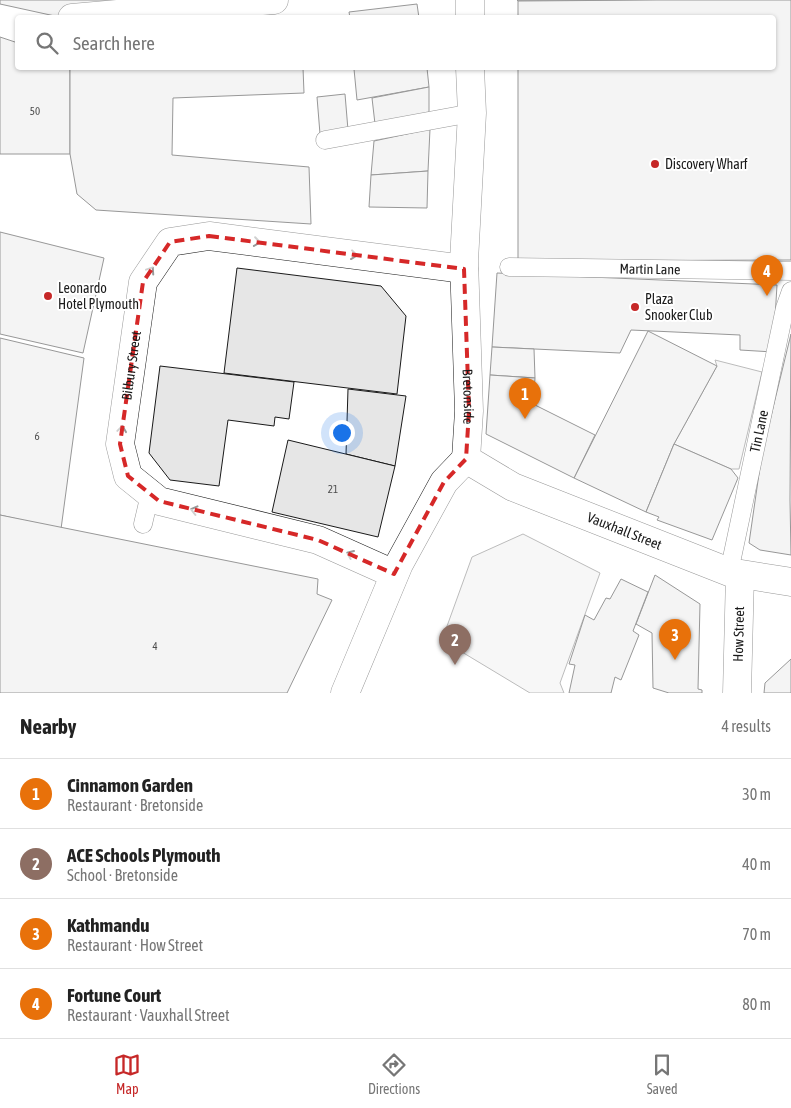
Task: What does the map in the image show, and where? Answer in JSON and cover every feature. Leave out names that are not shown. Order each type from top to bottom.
[{"type":"street","points":[[106,15],[274,0]]},
{"type":"street","points":[[470,0],[470,15]]},
{"type":"street","name":"Bretonside","points":[[466,459],[469,411],[464,270],[472,113],[470,70]]},
{"type":"street","name":"Bilbury Street","points":[[394,574],[318,540],[159,501],[150,494],[128,476],[120,444],[124,357],[143,282],[170,242],[209,236],[464,270]]},
{"type":"street","points":[[345,693],[394,574],[444,482],[466,459]]},
{"type":"street","name":"Vauxhall Street","points":[[466,459],[513,487],[734,574],[791,582]]},
{"type":"street","name":"How Street","points":[[734,574],[737,693]]},
{"type":"lane","points":[[325,140],[472,113]]},
{"type":"lane","name":"Martin Lane","points":[[509,267],[791,271]]},
{"type":"lane","name":"Tin Lane","points":[[734,574],[785,308],[791,291]]},
{"type":"lane","points":[[143,524],[150,494]]},
{"type":"highlighted area","points":[[209,236],[464,269],[469,411],[466,459],[444,482],[394,574],[318,540],[159,501],[128,476],[120,444],[143,282],[170,242]]},
{"type":"shaded area","points":[[715,360],[762,372],[739,469],[731,469],[674,444],[717,366]]},
{"type":"shaded area","points":[[523,534],[600,573],[560,683],[564,693],[530,693],[442,640],[472,557]]},
{"type":"building","points":[[0,0],[208,0],[88,15],[50,15],[0,4]]},
{"type":"building","points":[[517,0],[656,0],[518,1]]},
{"type":"building","name":"Discovery Wharf","points":[[791,0],[791,260],[518,261],[518,70],[776,70],[776,15],[518,15],[518,1]]},
{"type":"building","points":[[417,4],[419,15],[350,15],[349,12]]},
{"type":"building","points":[[0,37],[15,42],[15,70],[70,70],[70,154],[0,154]]},
{"type":"building","points":[[70,70],[303,70],[304,93],[173,98],[172,155],[309,167],[311,224],[96,210],[77,194],[70,154]]},
{"type":"building","points":[[354,70],[427,70],[429,87],[357,100]]},
{"type":"building","points":[[429,87],[429,114],[375,124],[372,98]]},
{"type":"building","points":[[345,94],[348,130],[320,134],[317,97]]},
{"type":"building","points":[[430,129],[428,171],[371,175],[374,141]]},
{"type":"building","points":[[428,171],[427,208],[369,207],[371,175]]},
{"type":"building","name":"Leonardo Hotel Plymouth","points":[[0,232],[104,258],[83,353],[0,334]]},
{"type":"building","points":[[237,268],[381,286],[406,316],[397,394],[224,373]]},
{"type":"building","name":"Plaza Snooker Club","points":[[497,273],[777,285],[773,352],[740,350],[740,335],[631,330],[620,353],[492,347]]},
{"type":"building","points":[[648,331],[717,366],[674,444],[646,512],[574,478]]},
{"type":"building","points":[[791,334],[791,555],[760,550],[749,543],[762,453]]},
{"type":"building","points":[[0,338],[84,358],[61,529],[0,515]]},
{"type":"building","points":[[492,347],[534,349],[535,378],[490,375]]},
{"type":"building","points":[[160,366],[294,382],[289,419],[275,417],[274,426],[228,420],[219,486],[170,480],[149,453]]},
{"type":"building","points":[[490,375],[535,378],[533,404],[595,435],[574,478],[486,434]]},
{"type":"building","points":[[348,389],[406,396],[395,466],[346,454]]},
{"type":"building","points":[[288,440],[395,466],[378,537],[272,512]]},
{"type":"building","points":[[674,444],[731,469],[738,478],[712,540],[657,520],[659,517],[646,512]]},
{"type":"building","points":[[0,515],[318,579],[317,594],[332,600],[287,693],[0,693]]},
{"type":"building","points":[[655,575],[700,604],[698,689],[702,690],[702,693],[669,693],[653,688],[652,633],[636,624]]},
{"type":"building","points":[[621,579],[648,592],[633,631],[639,635],[621,680],[615,677],[611,693],[569,693],[575,665],[569,664],[585,615],[594,620],[606,598],[610,599]]},
{"type":"building","points":[[791,659],[791,693],[764,693],[765,683]]},
{"type":"place","name":"Discovery Wharf","points":[[655,164]]},
{"type":"place","name":"Leonardo Hotel Plymouth","points":[[48,296]]},
{"type":"place","name":"Fortune Court","points":[[767,296]]},
{"type":"place","name":"Plaza Snooker Club","points":[[635,307]]},
{"type":"place","name":"Cinnamon Garden","points":[[525,419]]},
{"type":"place","name":"Kathmandu","points":[[675,660]]},
{"type":"place","name":"ACE Schools Plymouth","points":[[455,665]]}]
